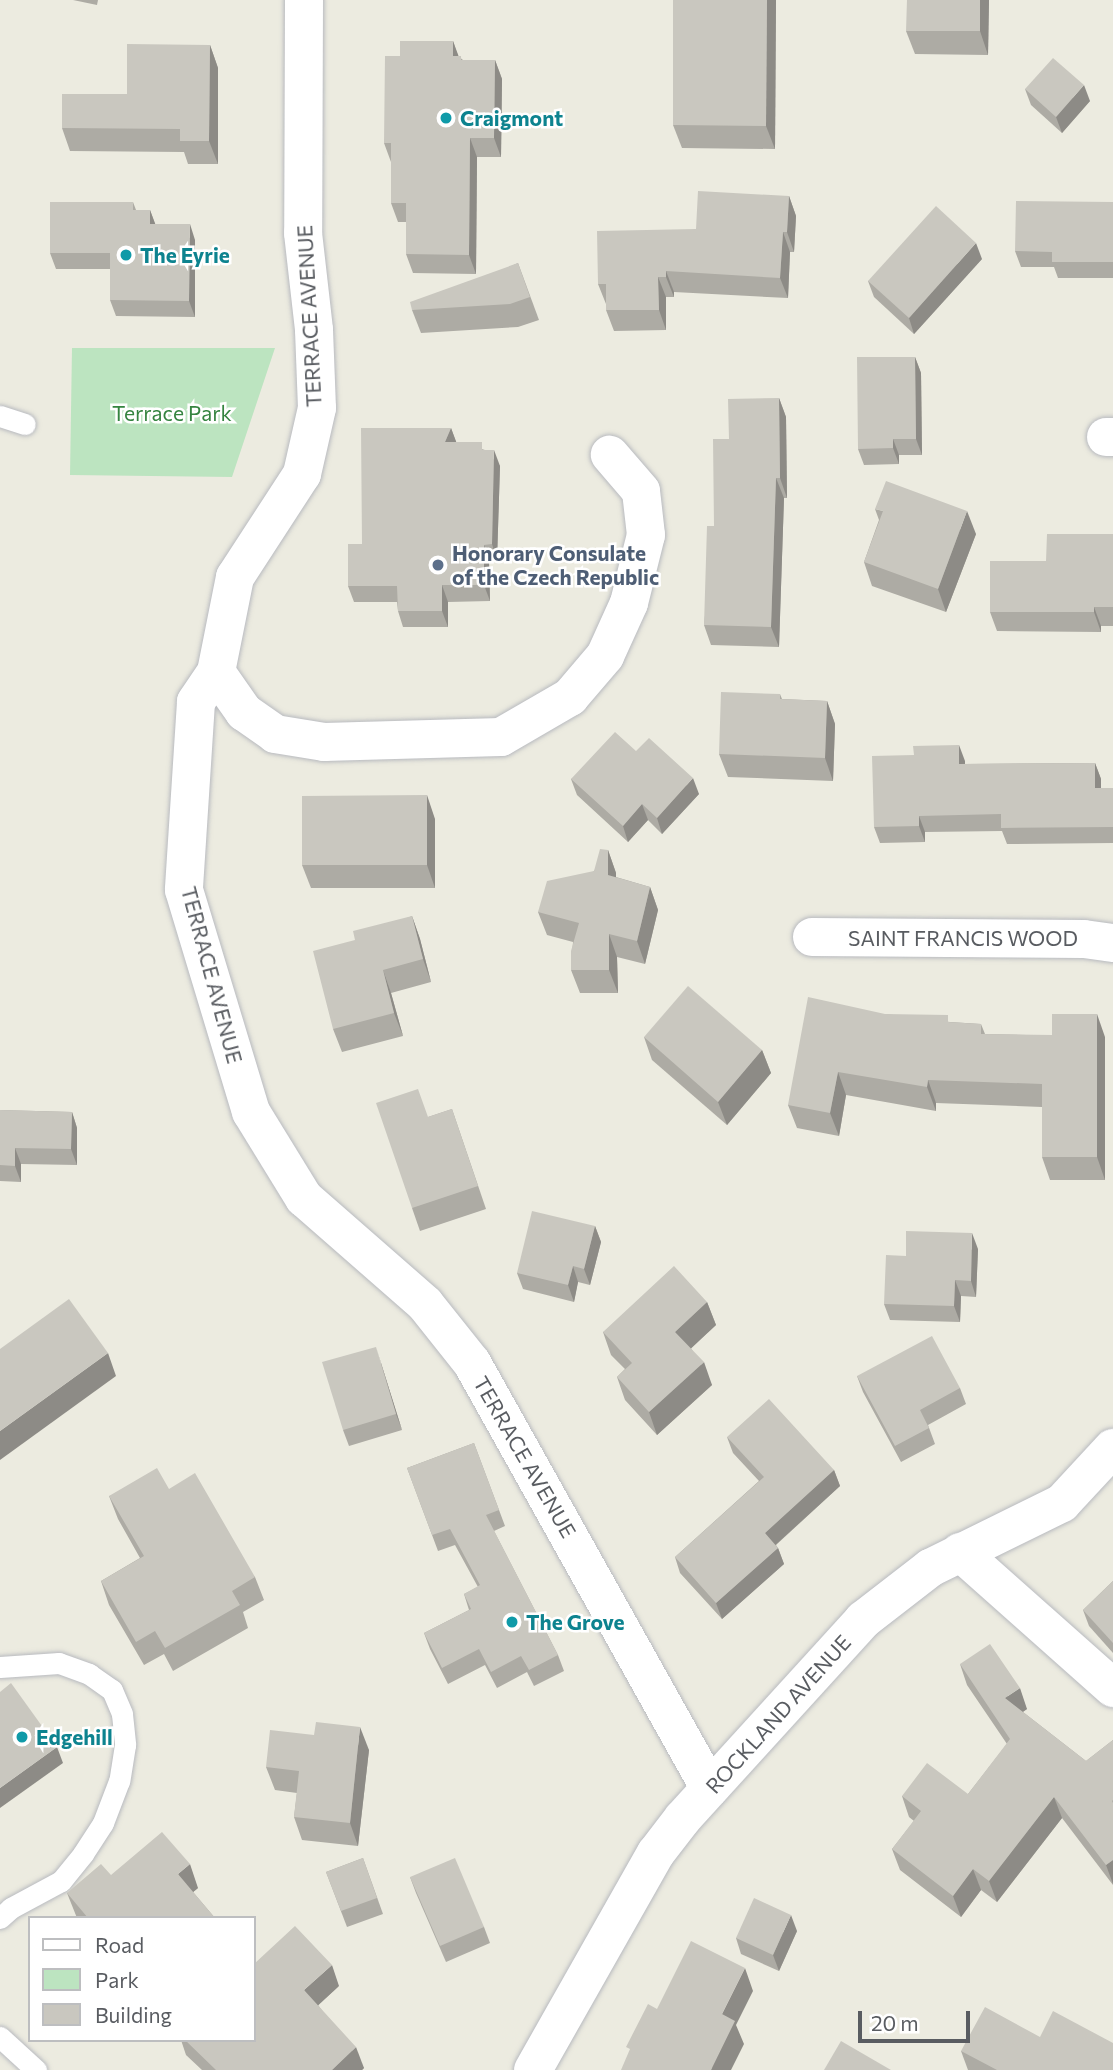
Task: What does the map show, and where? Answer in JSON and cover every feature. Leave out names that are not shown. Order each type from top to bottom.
[{"type":"street","name":"TERRACE AVENUE","points":[[304,0],[303,233],[314,330],[317,408],[302,474],[235,578],[216,672],[196,702],[184,890],[251,1112],[304,1198],[425,1304],[472,1363],[710,1788]]},
{"type":"street","points":[[216,672],[244,712],[275,734],[324,742],[501,737],[570,697],[605,656],[629,603],[646,535],[641,491],[611,455]]},
{"type":"street","name":"SAINT FRANCIS WOOD","points":[[812,937],[1084,939],[1113,943]]},
{"type":"street","name":"ROCKLAND AVENUE","points":[[533,2070],[656,1853],[710,1788],[863,1619],[930,1568],[1062,1503],[1113,1448]]},
{"type":"street","points":[[960,1552],[1113,1688]]},
{"type":"lane","points":[[0,416],[25,424]]},
{"type":"lane","points":[[0,1667],[59,1663],[89,1674],[112,1690],[122,1714],[125,1745],[119,1781],[103,1823],[83,1854],[61,1881],[11,1908],[0,1918]]},
{"type":"lane","points":[[0,2037],[36,2070]]},
{"type":"green space","name":"Terrace Park","points":[[72,348],[275,348],[232,477],[70,475]]},
{"type":"building","points":[[673,0],[767,0],[766,126],[673,125]]},
{"type":"building","points":[[907,0],[980,0],[980,31],[906,31]]},
{"type":"building","points":[[400,41],[453,41],[453,56],[461,56],[461,60],[495,60],[494,138],[470,138],[469,255],[406,254],[406,203],[391,203],[391,143],[384,143],[385,56],[400,56]]},
{"type":"building","points":[[127,44],[210,45],[209,141],[180,141],[180,129],[62,128],[62,94],[127,94]]},
{"type":"building","points":[[1053,58],[1084,85],[1056,117],[1025,89]]},
{"type":"building","points":[[698,191],[789,196],[780,278],[666,271],[666,277],[658,277],[659,310],[606,310],[606,284],[598,284],[597,231],[696,229]]},
{"type":"building","points":[[1016,201],[1113,202],[1113,262],[1052,262],[1052,252],[1015,251]]},
{"type":"building","name":"The Eyrie","points":[[50,202],[133,202],[133,210],[150,210],[150,224],[190,224],[189,301],[110,300],[110,253],[50,253]]},
{"type":"building","points":[[936,206],[976,243],[909,318],[868,281]]},
{"type":"building","points":[[518,263],[530,297],[510,304],[412,310],[410,302]]},
{"type":"building","points":[[857,357],[915,357],[916,439],[893,439],[893,448],[858,449]]},
{"type":"building","points":[[779,398],[780,478],[776,478],[771,627],[704,625],[707,526],[714,526],[713,439],[729,439],[728,399]]},
{"type":"building","points":[[361,428],[451,428],[445,442],[482,442],[482,450],[494,450],[492,544],[484,545],[484,585],[442,585],[442,611],[398,611],[397,586],[348,586],[348,544],[362,544]]},
{"type":"building","points":[[886,481],[967,511],[938,589],[864,562],[883,511],[875,509]]},
{"type":"building","points":[[1047,534],[1113,534],[1113,607],[1094,607],[1094,612],[990,612],[990,561],[1046,561]]},
{"type":"building","points":[[721,692],[780,694],[780,699],[827,701],[825,758],[719,754]]},
{"type":"building","points":[[615,732],[636,751],[649,738],[693,778],[657,818],[642,804],[623,826],[571,779]]},
{"type":"building","points":[[959,745],[959,764],[1095,763],[1095,788],[1113,788],[1113,827],[1001,828],[1001,814],[919,816],[919,826],[874,827],[872,756],[914,755],[913,746]]},
{"type":"building","points":[[427,795],[427,865],[302,865],[302,796]]},
{"type":"building","points":[[600,849],[608,850],[608,875],[650,887],[637,941],[609,934],[609,970],[571,970],[571,951],[579,923],[538,912],[547,881],[594,871]]},
{"type":"building","points":[[412,916],[423,959],[383,970],[394,1013],[333,1029],[313,951],[355,940],[353,931]]},
{"type":"building","points":[[688,986],[762,1050],[718,1102],[644,1037]]},
{"type":"building","points":[[808,997],[885,1014],[948,1015],[948,1022],[981,1024],[981,1034],[1052,1035],[1052,1014],[1097,1014],[1097,1157],[1042,1157],[1042,1084],[928,1080],[927,1087],[838,1072],[830,1113],[788,1105]]},
{"type":"building","points":[[418,1089],[428,1117],[452,1109],[478,1186],[412,1208],[376,1103]]},
{"type":"building","points":[[0,1110],[72,1112],[71,1149],[15,1148],[15,1166],[0,1165]]},
{"type":"building","points":[[532,1211],[595,1226],[584,1269],[573,1266],[568,1285],[517,1273]]},
{"type":"building","points":[[906,1231],[972,1233],[971,1281],[955,1280],[954,1306],[884,1304],[886,1255],[906,1256]]},
{"type":"building","points":[[674,1266],[707,1302],[675,1332],[704,1362],[649,1412],[617,1377],[632,1363],[603,1332]]},
{"type":"building","points":[[69,1299],[108,1353],[0,1431],[0,1349]]},
{"type":"building","points":[[932,1336],[960,1388],[920,1410],[929,1428],[895,1446],[857,1376]]},
{"type":"building","points":[[376,1347],[396,1414],[343,1430],[322,1362]]},
{"type":"building","points":[[769,1399],[834,1470],[765,1533],[778,1548],[716,1603],[675,1557],[764,1477],[727,1437]]},
{"type":"building","points":[[474,1443],[499,1510],[486,1515],[558,1655],[529,1670],[521,1656],[491,1672],[479,1649],[442,1668],[424,1633],[471,1609],[464,1594],[480,1585],[450,1529],[432,1535],[407,1468]]},
{"type":"building","points":[[157,1468],[169,1489],[195,1473],[255,1577],[232,1591],[240,1605],[165,1648],[155,1631],[136,1642],[101,1581],[144,1556],[109,1496]]},
{"type":"building","points":[[1113,1581],[1113,1643],[1083,1610]]},
{"type":"building","points":[[990,1644],[1020,1688],[1005,1698],[1086,1761],[1113,1740],[1113,1860],[1106,1865],[1054,1797],[989,1881],[973,1869],[953,1896],[892,1849],[921,1811],[902,1796],[927,1763],[968,1794],[1010,1739],[960,1664]]},
{"type":"building","name":"Edgehill","points":[[11,1683],[57,1747],[0,1788],[0,1692]]},
{"type":"building","points":[[316,1722],[360,1727],[350,1823],[294,1817],[299,1771],[266,1767],[270,1730],[314,1735]]},
{"type":"building","points":[[162,1832],[190,1864],[178,1874],[213,1916],[86,1916],[67,1893],[101,1864],[111,1875]]},
{"type":"building","points":[[363,1858],[377,1898],[341,1911],[326,1872]]},
{"type":"building","points":[[455,1858],[484,1927],[440,1946],[410,1877]]},
{"type":"building","points":[[754,1898],[791,1915],[773,1955],[736,1938]]},
{"type":"building","points":[[295,1926],[332,1965],[304,1990],[356,2047],[332,2070],[216,2070],[187,2042],[256,2042],[256,1962]]},
{"type":"building","points":[[691,1941],[745,1968],[722,2014],[735,2021],[711,2070],[621,2070],[630,2049],[626,2047],[648,2004],[657,2009]]},
{"type":"building","points":[[985,2007],[1040,2037],[1053,2011],[1113,2043],[1113,2070],[997,2070],[961,2051]]},
{"type":"building","points":[[841,2041],[891,2070],[824,2070]]},
{"type":"place","name":"Craigmont","points":[[446,118]]},
{"type":"place","name":"The Eyrie","points":[[126,255]]},
{"type":"place","name":"Honorary Consulate of the Czech Republic","points":[[438,565]]},
{"type":"place","name":"The Grove","points":[[512,1622]]},
{"type":"place","name":"Edgehill","points":[[22,1737]]}]
